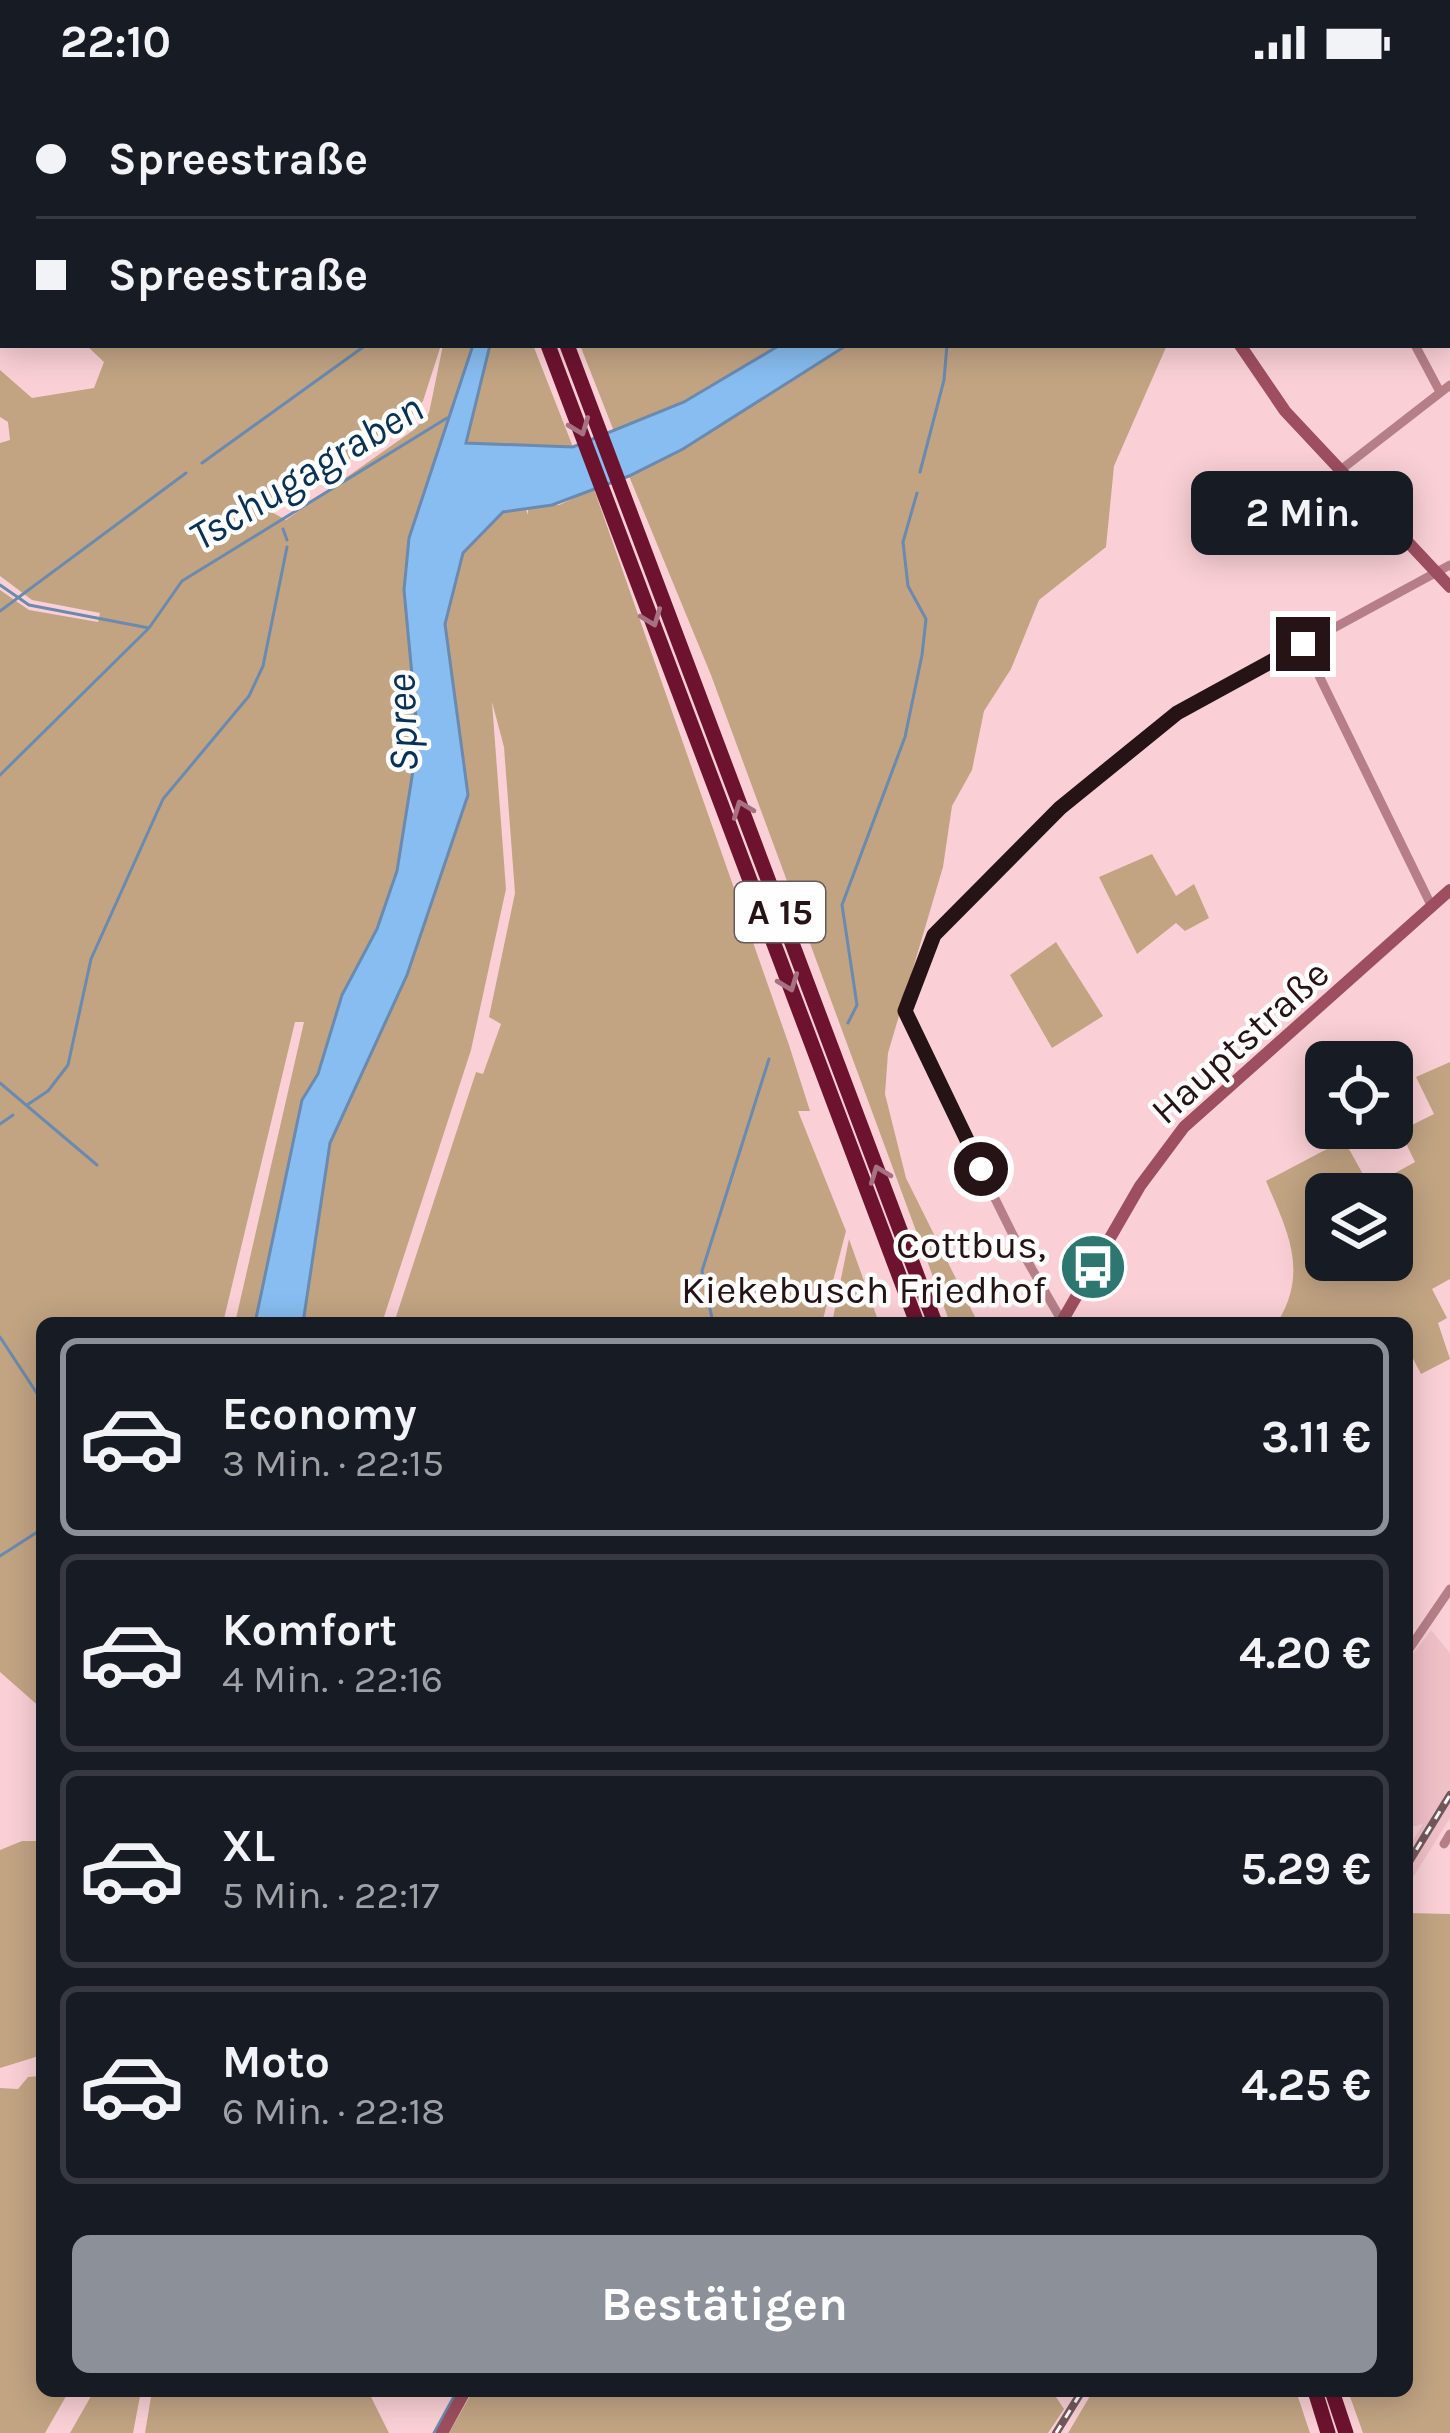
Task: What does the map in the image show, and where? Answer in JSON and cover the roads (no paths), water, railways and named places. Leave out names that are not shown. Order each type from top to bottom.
[{"type":"highway","name":"A 15","points":[[549,348],[618,505],[932,1317]]},
{"type":"highway","name":"A 15","points":[[568,348],[618,505],[914,1317]]},
{"type":"highway","points":[[1317,2397],[1328,2433]]},
{"type":"highway","points":[[1334,2397],[1346,2433]]},
{"type":"street","points":[[1242,348],[1285,411],[1338,472],[1450,587]]},
{"type":"street","points":[[1338,472],[1445,388],[1417,348]]},
{"type":"street","points":[[1059,1317],[1017,1243],[908,1023],[906,998],[934,935],[1060,808],[1177,713],[1450,565]]},
{"type":"street","points":[[1303,644],[1432,907]]},
{"type":"street","name":"Hauptstraße","points":[[1065,1317],[1140,1186],[1184,1127],[1450,890]]},
{"type":"street","points":[[1413,1643],[1450,1589]]},
{"type":"street","points":[[442,2433],[463,2397]]},
{"type":"water","points":[[472,348],[489,348],[466,443],[573,447],[684,402],[775,348],[842,348],[683,449],[629,476],[552,505],[503,512],[463,553],[445,624],[468,795],[407,975],[330,1143],[304,1317],[256,1317],[302,1100],[318,1074],[342,995],[377,929],[397,871],[418,739],[404,590],[409,538]]},
{"type":"waterway","points":[[202,463],[362,348]]},
{"type":"waterway","points":[[920,472],[944,380],[947,348]]},
{"type":"waterway","name":"Tschugagraben","points":[[0,585],[29,605],[149,628],[182,581],[447,418]]},
{"type":"waterway","points":[[0,611],[186,473]]},
{"type":"waterway","points":[[848,1023],[857,1005],[842,905],[905,737],[922,655],[926,619],[908,586],[903,542],[917,493]]},
{"type":"waterway","points":[[283,529],[287,540]]},
{"type":"waterway","points":[[27,1105],[48,1091],[68,1065],[91,959],[163,799],[249,696],[263,666],[287,547]]},
{"type":"waterway","points":[[0,775],[148,629]]},
{"type":"waterway","points":[[712,1317],[702,1271],[769,1059]]},
{"type":"waterway","points":[[0,1083],[97,1165]]},
{"type":"waterway","points":[[0,1124],[13,1115]]},
{"type":"waterway","points":[[0,1337],[36,1392]]},
{"type":"waterway","points":[[0,1556],[36,1533]]},
{"type":"waterway","points":[[434,2433],[454,2397]]},
{"type":"railway","points":[[1413,1855],[1450,1795]]},
{"type":"railway","points":[[1056,2433],[1078,2397]]},
{"type":"place","name":"Cottbus, Kiekebusch Friedhof","points":[[1093,1267]]},
{"type":"water label","name":"Spree","points":[[402,723]]}]
